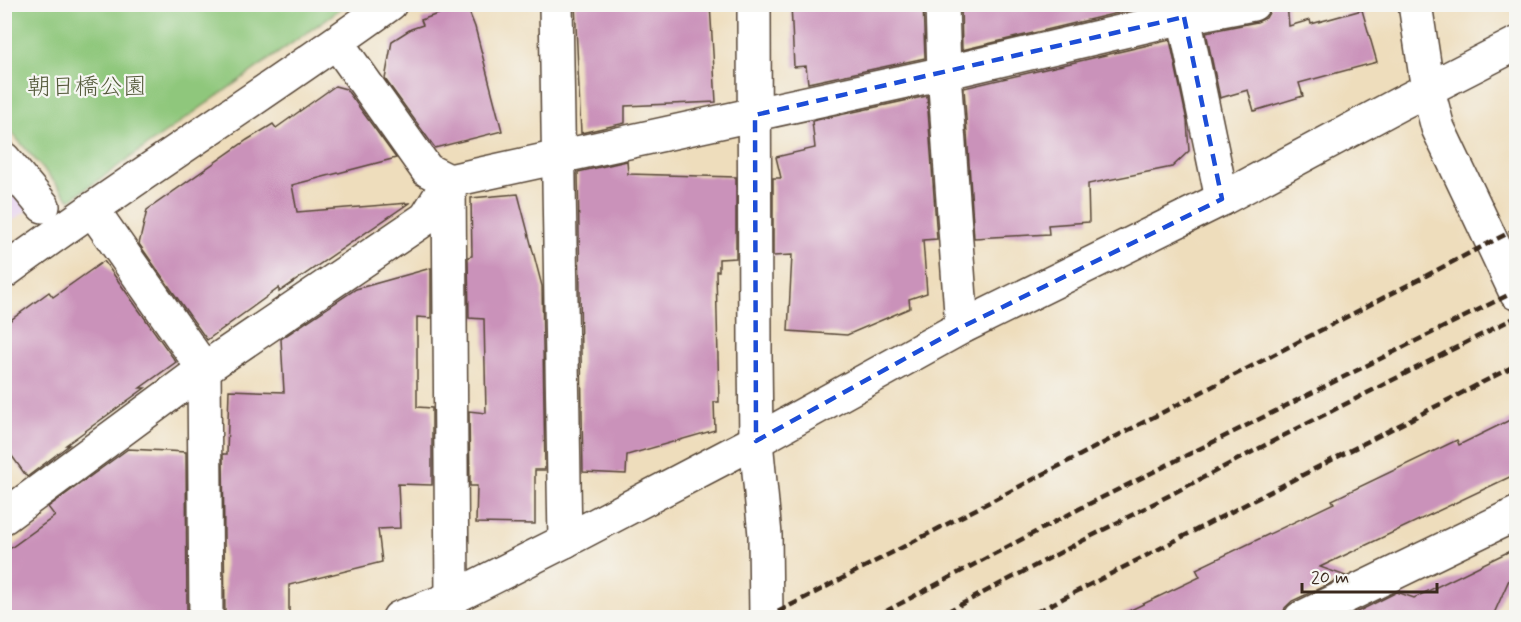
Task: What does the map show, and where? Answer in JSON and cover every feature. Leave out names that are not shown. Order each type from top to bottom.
[{"type":"street","points":[[4,272],[92,209],[337,43],[390,4]]},
{"type":"street","points":[[556,4],[566,541]]},
{"type":"street","points":[[754,4],[756,441],[765,535],[766,618]]},
{"type":"street","points":[[942,4],[944,73],[962,327]]},
{"type":"street","points":[[337,43],[427,170],[449,182],[944,73],[1184,17],[1253,4]]},
{"type":"street","points":[[1415,4],[1428,90],[1438,128],[1516,293]]},
{"type":"street","points":[[1184,17],[1222,199]]},
{"type":"street","points":[[399,618],[452,598],[566,541],[756,441],[962,327],[1222,199],[1516,44]]},
{"type":"street","points":[[4,159],[43,206]]},
{"type":"street","points":[[4,517],[204,369],[426,218],[449,182]]},
{"type":"street","points":[[449,182],[452,598]]},
{"type":"street","points":[[92,209],[204,369],[206,618]]},
{"type":"street","points":[[1301,618],[1516,514]]},
{"type":"highlighted area","points":[[1184,17],[1222,199],[962,327],[756,441],[755,115]]},
{"type":"shaded area","points":[[4,175],[32,207],[5,226],[4,226]]},
{"type":"green space","name":"朝日橋公園","points":[[4,5],[346,5],[70,200],[5,125]]},
{"type":"building","points":[[466,4],[475,27],[502,131],[435,148],[385,79],[392,41],[411,29],[423,25],[421,20]]},
{"type":"building","points":[[575,4],[710,4],[716,102],[625,106],[625,123],[581,133]]},
{"type":"building","points":[[791,4],[923,4],[925,58],[808,83],[806,66],[794,67]]},
{"type":"building","points":[[961,4],[1155,4],[962,50]]},
{"type":"building","points":[[1271,4],[1287,4],[1289,26],[1310,20],[1311,24],[1362,10],[1377,62],[1299,83],[1303,96],[1254,111],[1248,90],[1220,98],[1206,32],[1257,22],[1266,18]]},
{"type":"building","points":[[1170,40],[1187,121],[1189,151],[1172,167],[1088,184],[1089,222],[1048,225],[1049,234],[974,238],[964,88]]},
{"type":"building","points":[[335,86],[346,89],[396,158],[292,185],[297,212],[409,203],[279,292],[279,288],[207,340],[139,244],[147,210],[247,140],[273,124],[276,128]]},
{"type":"building","points":[[927,96],[937,239],[923,240],[927,293],[909,299],[910,308],[847,335],[788,331],[792,255],[773,256],[773,178],[781,178],[776,157],[815,148],[812,121]]},
{"type":"building","points":[[627,161],[628,174],[736,177],[736,258],[719,259],[719,271],[716,271],[719,402],[714,402],[715,430],[627,455],[626,474],[583,472],[578,172]]},
{"type":"building","points":[[518,194],[542,286],[545,470],[535,470],[535,524],[476,523],[477,486],[470,486],[469,411],[486,413],[484,319],[469,318],[468,257],[472,256],[471,198]]},
{"type":"building","points":[[104,261],[176,362],[27,477],[4,445],[4,325],[49,292],[53,297]]},
{"type":"building","points":[[431,268],[431,318],[417,317],[417,407],[432,408],[432,485],[398,484],[400,528],[378,529],[382,562],[289,585],[289,618],[225,618],[223,454],[227,454],[229,390],[284,392],[281,339],[356,289]]},
{"type":"building","points":[[1516,417],[1516,474],[1320,567],[1346,576],[1292,601],[1285,608],[1282,618],[1114,618],[1200,577],[1196,569],[1334,503],[1332,500],[1457,440],[1459,445]]},
{"type":"building","points":[[128,449],[186,452],[187,618],[4,618],[4,553],[55,516],[48,507]]},
{"type":"building","points":[[1516,548],[1516,564],[1492,618],[1345,618],[1397,592],[1414,598]]},
{"type":"railway","points":[[766,618],[1516,229]]},
{"type":"railway","points":[[873,618],[1079,509],[1516,291]]},
{"type":"railway","points":[[935,618],[1516,317]]},
{"type":"railway","points":[[1025,618],[1516,365]]}]
